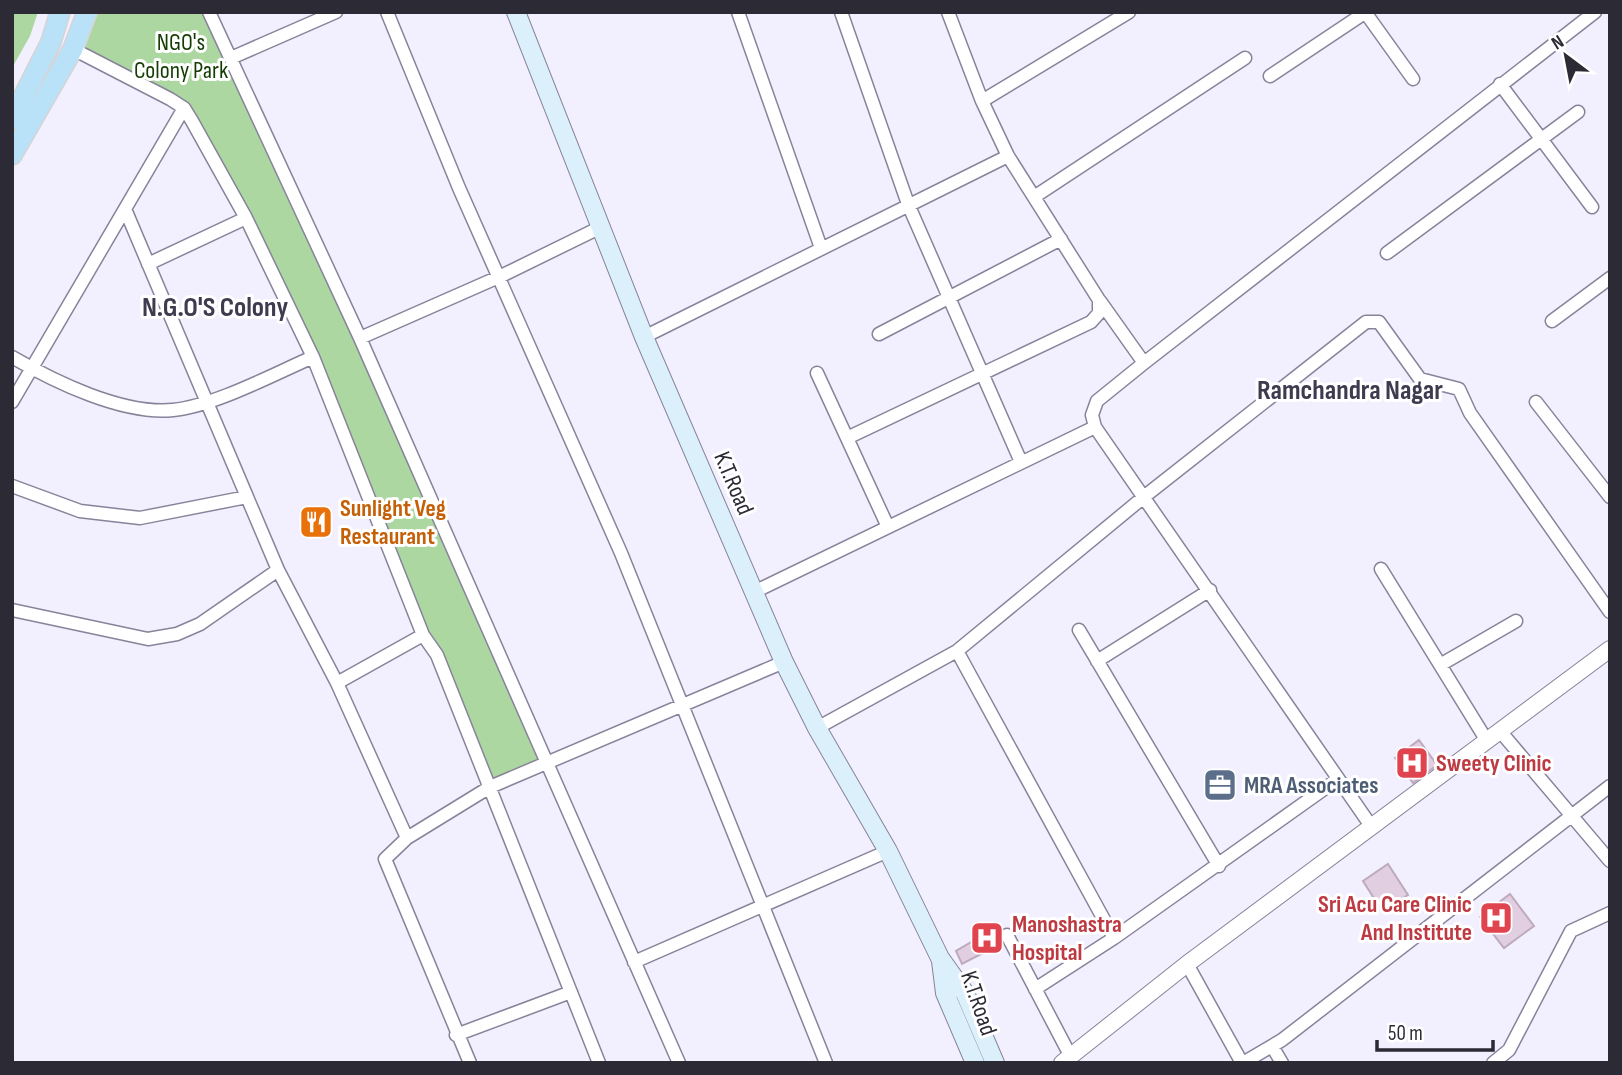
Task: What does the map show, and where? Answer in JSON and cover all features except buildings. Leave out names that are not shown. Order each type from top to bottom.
[{"type":"main road","points":[[12,119],[51,42],[60,12]]},
{"type":"main road","points":[[12,155],[73,50],[87,12]]},
{"type":"main road","name":"K.T.Road","points":[[516,12],[599,228],[784,663],[817,728],[888,850],[940,958],[965,993],[995,1063]]},
{"type":"main road","name":"K.T.Road","points":[[940,958],[945,993],[975,1063]]},
{"type":"street","points":[[209,12],[360,338],[679,1063]]},
{"type":"street","points":[[231,58],[336,12]]},
{"type":"street","points":[[387,12],[459,188],[501,276],[621,553],[826,1063]]},
{"type":"street","points":[[738,12],[821,248]]},
{"type":"street","points":[[841,12],[908,204],[1021,463]]},
{"type":"street","points":[[948,12],[982,101],[1008,156],[1099,300],[1144,363]]},
{"type":"street","points":[[982,101],[1129,12]]},
{"type":"street","points":[[1270,76],[1366,12],[1413,79]]},
{"type":"street","points":[[1371,826],[1095,426],[1092,415],[1097,401],[1144,363],[1500,83],[1595,12]]},
{"type":"street","points":[[73,50],[184,108],[246,218],[313,357],[423,635],[437,655],[599,1063]]},
{"type":"street","points":[[1034,197],[1245,58]]},
{"type":"street","points":[[1500,83],[1592,207]]},
{"type":"street","points":[[12,402],[184,108]]},
{"type":"street","points":[[1387,253],[1578,112]]},
{"type":"street","points":[[644,337],[1008,156]]},
{"type":"street","points":[[125,209],[278,570],[337,684],[407,838]]},
{"type":"street","points":[[148,264],[246,218]]},
{"type":"street","points":[[360,338],[501,276],[599,228]]},
{"type":"street","points":[[879,334],[950,300],[1061,239]]},
{"type":"street","points":[[1552,321],[1610,278]]},
{"type":"street","points":[[847,438],[1091,321],[1099,313],[1099,300]]},
{"type":"street","points":[[817,728],[957,651],[1145,496],[1366,322],[1374,320],[1379,322],[1420,379],[1459,389],[1470,413],[1610,612]]},
{"type":"street","points":[[12,357],[127,408],[176,410],[207,402],[313,357]]},
{"type":"street","points":[[817,373],[888,527]]},
{"type":"street","points":[[1536,402],[1610,497]]},
{"type":"street","points":[[754,592],[1095,426]]},
{"type":"street","points":[[12,486],[80,511],[140,518],[247,497]]},
{"type":"street","points":[[1381,569],[1440,665],[1493,736],[1571,815],[1610,861]]},
{"type":"street","points":[[14,615],[148,639],[200,624],[278,570]]},
{"type":"street","points":[[1097,661],[1209,590]]},
{"type":"street","points":[[1440,665],[1516,621]]},
{"type":"street","points":[[1079,630],[1219,866]]},
{"type":"street","points":[[337,684],[423,635]]},
{"type":"street","points":[[1007,935],[1035,989],[1066,1060],[1187,964],[1610,649]]},
{"type":"street","points":[[957,651],[1114,938]]},
{"type":"street","points":[[470,1063],[456,1035],[385,859],[407,838],[490,788],[784,663]]},
{"type":"street","points":[[1035,989],[1219,866],[1338,779]]},
{"type":"street","points":[[1187,964],[1243,1063],[1272,1046],[1610,786]]},
{"type":"street","points":[[634,962],[888,850]]},
{"type":"street","points":[[1493,1063],[1509,1050],[1571,931],[1610,913]]},
{"type":"street","points":[[456,1035],[571,992]]},
{"type":"street","points":[[1272,1046],[1282,1063]]},
{"type":"street","points":[[1509,1050],[1516,1063]]},
{"type":"green space","points":[[12,12],[38,12],[30,36],[12,68]]},
{"type":"green space","name":"NGO's Colony Park","points":[[87,12],[209,12],[546,764],[487,789],[423,635],[313,343],[184,108],[73,49]]},
{"type":"place","name":"Sunlight Veg Restaurant","points":[[316,522]]},
{"type":"place","name":"Sweety Clinic","points":[[1412,763]]},
{"type":"place","name":"MRA Associates","points":[[1220,785]]},
{"type":"place","name":"Sri Acu Care Clinic And Institute","points":[[1496,918]]},
{"type":"place","name":"Manoshastra Hospital","points":[[987,938]]},
{"type":"district","name":"N.G.O'S Colony","points":[[215,306]]},
{"type":"district","name":"Ramchandra Nagar","points":[[1350,389]]}]
